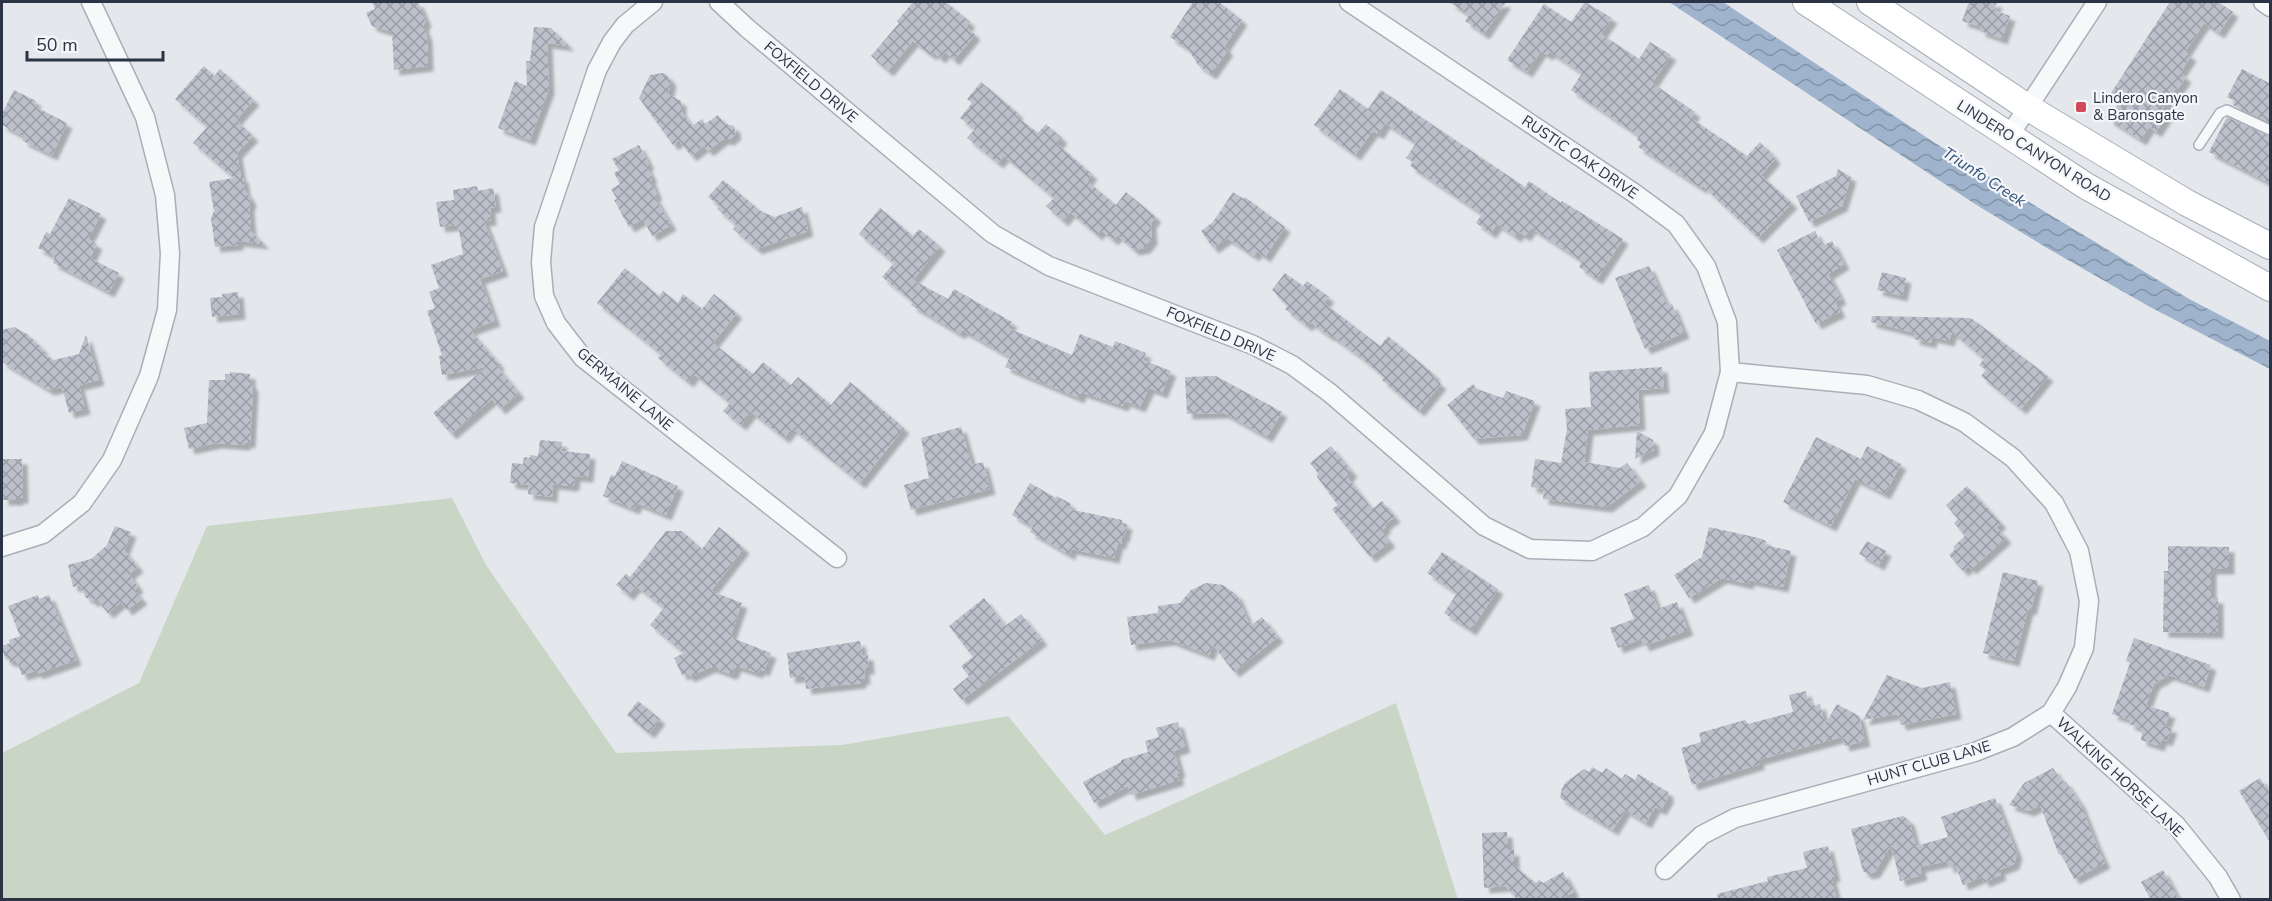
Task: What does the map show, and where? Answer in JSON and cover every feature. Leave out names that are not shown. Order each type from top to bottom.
[{"type":"street","points":[[2,547],[42,534],[82,503],[112,460],[149,376],[167,310],[170,253],[162,184],[145,117],[91,2]]},
{"type":"street","name":"GERMAINE LANE","points":[[653,2],[625,25],[612,42],[597,70],[544,227],[541,262],[544,296],[555,323],[583,358],[837,558]]},
{"type":"street","name":"FOXFIELD DRIVE","points":[[719,2],[993,234],[1049,266],[1253,345],[1292,365],[1330,393],[1484,526],[1530,549],[1592,550],[1643,527],[1678,496],[1714,433],[1730,372]]},
{"type":"street","name":"RUSTIC OAK DRIVE","points":[[1349,2],[1634,193],[1676,224],[1706,266],[1727,322],[1730,372]]},
{"type":"street","name":"LINDERO CANYON ROAD","points":[[1806,2],[2086,186],[2271,288]]},
{"type":"street","points":[[1870,2],[2027,106],[2187,203],[2271,246]]},
{"type":"street","points":[[2009,136],[2097,2]]},
{"type":"street","points":[[2263,2],[2271,7]]},
{"type":"street","name":"HUNT CLUB LANE","points":[[1665,870],[1702,835],[1735,818],[1975,752],[2013,737],[2051,713],[2067,687],[2084,648],[2089,602],[2079,551],[2054,503],[2013,458],[1964,422],[1918,400],[1867,385],[1730,372]]},
{"type":"street","name":"WALKING HORSE LANE","points":[[2051,713],[2176,825],[2217,877],[2231,900]]},
{"type":"lane","points":[[2199,145],[2220,113],[2227,110],[2271,130]]},
{"type":"green space","points":[[452,498],[486,565],[616,753],[842,745],[1008,716],[1105,835],[1396,703],[1458,899],[2,899],[2,753],[139,683],[207,526]]},
{"type":"water","name":"Triunfo Creek","points":[[1669,2],[1723,2],[1932,141],[2034,205],[2191,300],[2270,341],[2270,369],[2150,307],[2047,248],[1975,204]]},
{"type":"building","points":[[372,2],[418,2],[426,21],[423,26],[427,36],[428,66],[394,70],[392,32],[372,26],[366,13],[375,9]]},
{"type":"building","points":[[913,2],[946,2],[970,22],[966,27],[974,33],[974,36],[954,60],[945,52],[940,58],[933,52],[931,55],[913,41],[888,71],[871,56],[899,23],[897,21]]},
{"type":"building","points":[[1193,2],[1219,2],[1242,20],[1224,47],[1228,50],[1211,74],[1198,65],[1188,49],[1170,37]]},
{"type":"building","points":[[1449,2],[1506,2],[1484,34],[1465,21],[1469,15]]},
{"type":"building","points":[[1585,2],[1612,18],[1601,34],[1639,59],[1650,42],[1671,55],[1652,83],[1695,112],[1691,118],[1747,156],[1760,142],[1772,154],[1775,159],[1761,175],[1792,203],[1758,238],[1703,186],[1701,188],[1638,147],[1641,143],[1637,140],[1639,136],[1571,90],[1582,73],[1550,52],[1547,55],[1541,51],[1527,72],[1507,60],[1544,4],[1571,22]]},
{"type":"building","points":[[1969,2],[1997,2],[1994,10],[2010,16],[2002,39],[1980,31],[1981,27],[1962,21]]},
{"type":"building","points":[[2170,2],[2218,2],[2233,12],[2219,33],[2204,23],[2185,52],[2191,56],[2180,73],[2186,77],[2161,111],[2167,115],[2156,132],[2149,127],[2141,140],[2108,119],[2121,99],[2111,93]]},
{"type":"building","points":[[534,27],[551,28],[569,46],[547,43],[549,89],[530,140],[498,128],[515,81],[527,86],[526,61],[530,61]]},
{"type":"building","points":[[204,66],[214,76],[220,69],[254,100],[236,120],[253,136],[237,153],[241,177],[243,177],[245,190],[251,200],[249,207],[251,231],[264,244],[238,241],[238,245],[215,247],[211,218],[214,211],[209,182],[234,178],[193,143],[207,127],[175,99]]},
{"type":"building","points":[[2242,69],[2271,84],[2271,123],[2233,105],[2235,101],[2227,97]]},
{"type":"building","points":[[666,74],[671,81],[668,94],[681,101],[681,111],[692,126],[702,119],[705,124],[718,115],[725,124],[734,126],[736,134],[729,140],[723,139],[708,151],[704,146],[691,156],[679,140],[673,145],[639,98],[650,75]]},
{"type":"building","points":[[981,82],[1018,113],[1016,116],[1038,133],[1046,124],[1062,138],[1057,144],[1092,174],[1087,181],[1116,205],[1126,192],[1156,217],[1151,223],[1152,239],[1145,248],[1134,250],[1117,235],[1113,240],[1101,230],[1097,235],[1070,212],[1063,221],[1046,206],[1054,198],[1004,156],[998,163],[967,138],[975,129],[960,118],[972,103],[967,99]]},
{"type":"building","points":[[1340,89],[1368,109],[1381,90],[1525,187],[1529,181],[1561,203],[1562,201],[1623,239],[1597,279],[1579,267],[1582,261],[1531,228],[1525,236],[1519,232],[1516,237],[1497,224],[1491,233],[1476,223],[1482,214],[1410,166],[1413,162],[1406,158],[1416,143],[1385,123],[1378,134],[1373,131],[1355,155],[1314,125]]},
{"type":"building","points":[[14,90],[36,101],[34,106],[67,123],[52,155],[23,141],[23,136],[2,125],[2,114]]},
{"type":"building","points":[[2227,117],[2271,137],[2271,184],[2209,152]]},
{"type":"building","points":[[639,145],[649,164],[646,166],[657,195],[654,196],[671,225],[652,236],[643,219],[629,227],[614,200],[617,199],[611,189],[620,184],[614,173],[619,170],[612,159]]},
{"type":"building","points":[[1838,169],[1851,177],[1842,206],[1809,222],[1796,196],[1836,176]]},
{"type":"building","points":[[723,180],[762,212],[775,217],[802,207],[808,231],[757,249],[733,229],[736,225],[717,209],[720,206],[708,197]]},
{"type":"building","points":[[477,186],[478,191],[493,188],[496,207],[490,208],[491,220],[484,221],[503,271],[480,279],[495,321],[470,330],[500,365],[496,365],[519,393],[500,409],[492,399],[451,434],[433,413],[486,367],[442,375],[439,356],[442,355],[427,311],[435,308],[429,292],[439,288],[431,265],[463,254],[458,225],[440,227],[436,202],[454,200],[453,190]]},
{"type":"building","points":[[1233,192],[1244,199],[1245,197],[1285,227],[1265,257],[1257,251],[1254,256],[1227,238],[1213,248],[1201,231],[1213,222]]},
{"type":"building","points":[[69,198],[101,214],[88,239],[97,244],[90,258],[119,273],[109,292],[53,263],[55,257],[38,248],[46,232],[50,234]]},
{"type":"building","points":[[880,208],[913,236],[919,229],[940,246],[913,280],[948,299],[954,289],[1012,322],[1008,328],[1072,355],[1080,334],[1113,347],[1115,341],[1146,353],[1143,360],[1171,371],[1162,393],[1149,388],[1140,407],[1125,401],[1123,406],[1081,392],[1079,398],[1005,367],[1010,357],[962,330],[960,334],[911,305],[913,302],[882,277],[894,263],[859,234]]},
{"type":"building","points":[[1815,231],[1822,246],[1832,241],[1844,264],[1828,274],[1841,299],[1835,302],[1840,312],[1816,324],[1777,250]]},
{"type":"building","points":[[1649,266],[1667,306],[1672,304],[1684,333],[1645,349],[1615,278]]},
{"type":"building","points":[[625,268],[659,296],[663,291],[678,303],[683,294],[702,309],[714,294],[737,313],[713,343],[753,374],[763,362],[791,385],[798,377],[831,405],[850,382],[904,428],[860,483],[792,428],[784,438],[751,412],[741,425],[723,411],[730,403],[694,374],[688,382],[658,358],[661,354],[597,303]]},
{"type":"building","points":[[1882,272],[1906,278],[1902,296],[1877,290]]},
{"type":"building","points":[[1285,273],[1303,286],[1307,281],[1329,297],[1324,303],[1380,346],[1388,336],[1435,375],[1433,377],[1441,384],[1419,411],[1382,380],[1384,377],[1359,356],[1310,322],[1307,326],[1285,309],[1288,306],[1272,290]]},
{"type":"building","points":[[238,292],[240,314],[212,317],[210,298]]},
{"type":"building","points":[[1872,316],[1971,318],[2048,376],[2021,409],[1981,376],[1986,370],[1979,365],[1984,359],[1952,332],[1949,341],[1932,337],[1931,343],[1914,339],[1915,333],[1871,322]]},
{"type":"building","points":[[14,327],[27,334],[41,347],[44,354],[54,360],[79,354],[86,335],[99,380],[79,385],[85,409],[69,413],[62,387],[49,390],[2,362],[2,330]]},
{"type":"building","points":[[1662,367],[1664,388],[1638,390],[1640,425],[1588,430],[1584,462],[1620,468],[1627,463],[1641,481],[1607,507],[1543,499],[1544,489],[1531,487],[1535,459],[1561,463],[1567,429],[1565,409],[1591,407],[1589,372]]},
{"type":"building","points":[[230,372],[250,374],[253,388],[250,443],[245,442],[245,445],[216,443],[189,449],[184,428],[207,423],[209,380],[225,380],[225,374],[230,374]]},
{"type":"building","points":[[1216,376],[1282,412],[1267,437],[1224,413],[1187,414],[1185,377]]},
{"type":"building","points":[[1473,384],[1477,389],[1503,398],[1506,391],[1535,401],[1522,435],[1474,439],[1447,405]]},
{"type":"building","points":[[961,427],[972,465],[983,462],[990,489],[911,510],[904,485],[929,478],[921,438]]},
{"type":"building","points":[[1637,431],[1653,440],[1654,450],[1635,459]]},
{"type":"building","points":[[1816,437],[1861,459],[1867,446],[1901,464],[1885,494],[1855,479],[1831,526],[1783,502]]},
{"type":"building","points":[[540,440],[562,442],[561,451],[590,454],[588,477],[575,476],[574,485],[570,486],[553,484],[552,497],[528,494],[529,485],[510,483],[512,463],[523,464],[524,457],[538,456]]},
{"type":"building","points":[[1331,446],[1352,472],[1347,477],[1372,509],[1382,501],[1395,517],[1384,525],[1386,527],[1381,531],[1390,542],[1370,557],[1332,509],[1338,505],[1317,477],[1318,473],[1310,463]]},
{"type":"building","points":[[2,459],[22,459],[23,498],[3,500]]},
{"type":"building","points":[[622,461],[678,486],[666,515],[637,503],[634,509],[603,496],[611,475],[615,476]]},
{"type":"building","points":[[1030,483],[1071,504],[1068,509],[1122,520],[1122,523],[1127,524],[1124,537],[1122,537],[1121,544],[1118,543],[1114,558],[1071,549],[1070,555],[1030,532],[1033,527],[1012,515]]},
{"type":"building","points":[[1967,486],[2001,523],[1996,527],[2006,538],[1971,569],[1968,566],[1963,571],[1949,555],[1955,549],[1953,547],[1965,536],[1954,523],[1958,519],[1946,505]]},
{"type":"building","points":[[115,526],[131,532],[124,550],[138,567],[129,574],[138,587],[134,590],[142,599],[127,610],[121,602],[108,613],[96,599],[93,602],[86,598],[80,585],[73,587],[68,565],[91,559],[107,545]]},
{"type":"building","points":[[719,527],[744,548],[711,591],[742,603],[730,637],[771,653],[764,671],[759,669],[758,673],[736,666],[730,674],[711,667],[689,677],[687,673],[682,675],[674,658],[684,653],[650,625],[664,608],[636,586],[628,595],[616,585],[626,574],[630,577],[666,531],[682,531],[702,549]]},
{"type":"building","points":[[1709,527],[1759,538],[1766,541],[1765,545],[1791,551],[1783,587],[1749,580],[1748,584],[1722,578],[1689,598],[1674,575],[1702,557]]},
{"type":"building","points":[[1867,541],[1886,551],[1879,565],[1859,554]]},
{"type":"building","points":[[2168,546],[2229,547],[2229,569],[2211,569],[2211,598],[2218,598],[2218,633],[2163,632],[2164,571],[2168,571]]},
{"type":"building","points":[[1442,552],[1498,589],[1471,630],[1444,613],[1457,593],[1427,573]]},
{"type":"building","points":[[2003,572],[2038,581],[2014,661],[1983,653]]},
{"type":"building","points":[[1206,583],[1223,585],[1237,595],[1250,626],[1262,617],[1278,637],[1234,672],[1213,645],[1209,655],[1170,640],[1131,645],[1127,617],[1158,613],[1158,606],[1180,603],[1191,590]]},
{"type":"building","points":[[1649,585],[1658,609],[1677,602],[1688,630],[1644,646],[1641,639],[1618,648],[1610,628],[1634,619],[1624,594]]},
{"type":"building","points":[[38,595],[39,599],[49,595],[76,660],[37,674],[36,671],[22,675],[16,660],[10,662],[6,660],[2,649],[2,646],[10,643],[9,640],[20,636],[8,606]]},
{"type":"building","points":[[984,598],[1005,626],[1021,614],[1042,640],[962,700],[953,689],[969,676],[961,666],[973,657],[949,626]]},
{"type":"building","points":[[2134,638],[2211,665],[2204,687],[2169,675],[2154,684],[2146,705],[2170,713],[2165,726],[2172,728],[2167,741],[2162,739],[2159,746],[2141,740],[2143,729],[2129,724],[2130,720],[2112,714],[2130,663],[2126,661]]},
{"type":"building","points":[[860,641],[862,655],[868,655],[869,669],[864,669],[865,679],[861,679],[861,683],[806,689],[805,676],[790,678],[787,653]]},
{"type":"building","points":[[1887,675],[1922,688],[1950,682],[1956,714],[1901,725],[1897,714],[1863,720]]},
{"type":"building","points":[[1806,691],[1808,702],[1813,701],[1814,706],[1820,704],[1825,725],[1837,704],[1859,716],[1865,741],[1844,746],[1842,737],[1758,760],[1760,764],[1692,785],[1681,748],[1701,742],[1699,733],[1745,720],[1748,724],[1793,712],[1789,695]]},
{"type":"building","points":[[638,701],[660,719],[649,733],[627,715]]},
{"type":"building","points":[[1178,722],[1185,747],[1174,751],[1180,772],[1177,773],[1179,780],[1131,795],[1128,786],[1094,803],[1083,782],[1121,760],[1148,752],[1145,741],[1159,737],[1156,728]]},
{"type":"building","points":[[1592,767],[1602,773],[1606,768],[1622,779],[1625,774],[1635,780],[1638,774],[1668,792],[1668,798],[1661,810],[1655,807],[1646,823],[1625,810],[1613,830],[1560,798],[1566,782],[1584,769],[1589,772]]},
{"type":"building","points":[[2053,768],[2080,803],[2105,863],[2074,879],[2061,854],[2059,855],[2040,805],[2029,811],[2009,805],[2024,783]]},
{"type":"building","points":[[2260,778],[2271,796],[2271,844],[2239,791]]},
{"type":"building","points":[[1995,798],[2017,854],[2014,864],[1999,870],[2001,875],[1984,882],[1982,877],[1963,885],[1955,865],[1949,868],[1947,861],[1920,867],[1922,875],[1900,881],[1891,845],[1875,872],[1868,874],[1863,871],[1851,829],[1903,816],[1909,820],[1916,846],[1948,837],[1941,817]]},
{"type":"building","points":[[1507,832],[1508,851],[1514,850],[1514,865],[1536,883],[1539,880],[1543,883],[1563,872],[1574,892],[1559,900],[1518,900],[1505,886],[1484,888],[1482,833]]},
{"type":"building","points":[[1828,846],[1835,876],[1831,877],[1836,897],[1833,900],[1718,900],[1717,894],[1768,881],[1767,877],[1807,868],[1803,852]]},
{"type":"building","points":[[2163,870],[2179,900],[2151,900],[2141,882]]},
{"type":"place","name":"Lindero Canyon & Baronsgate","points":[[2081,107]]}]
